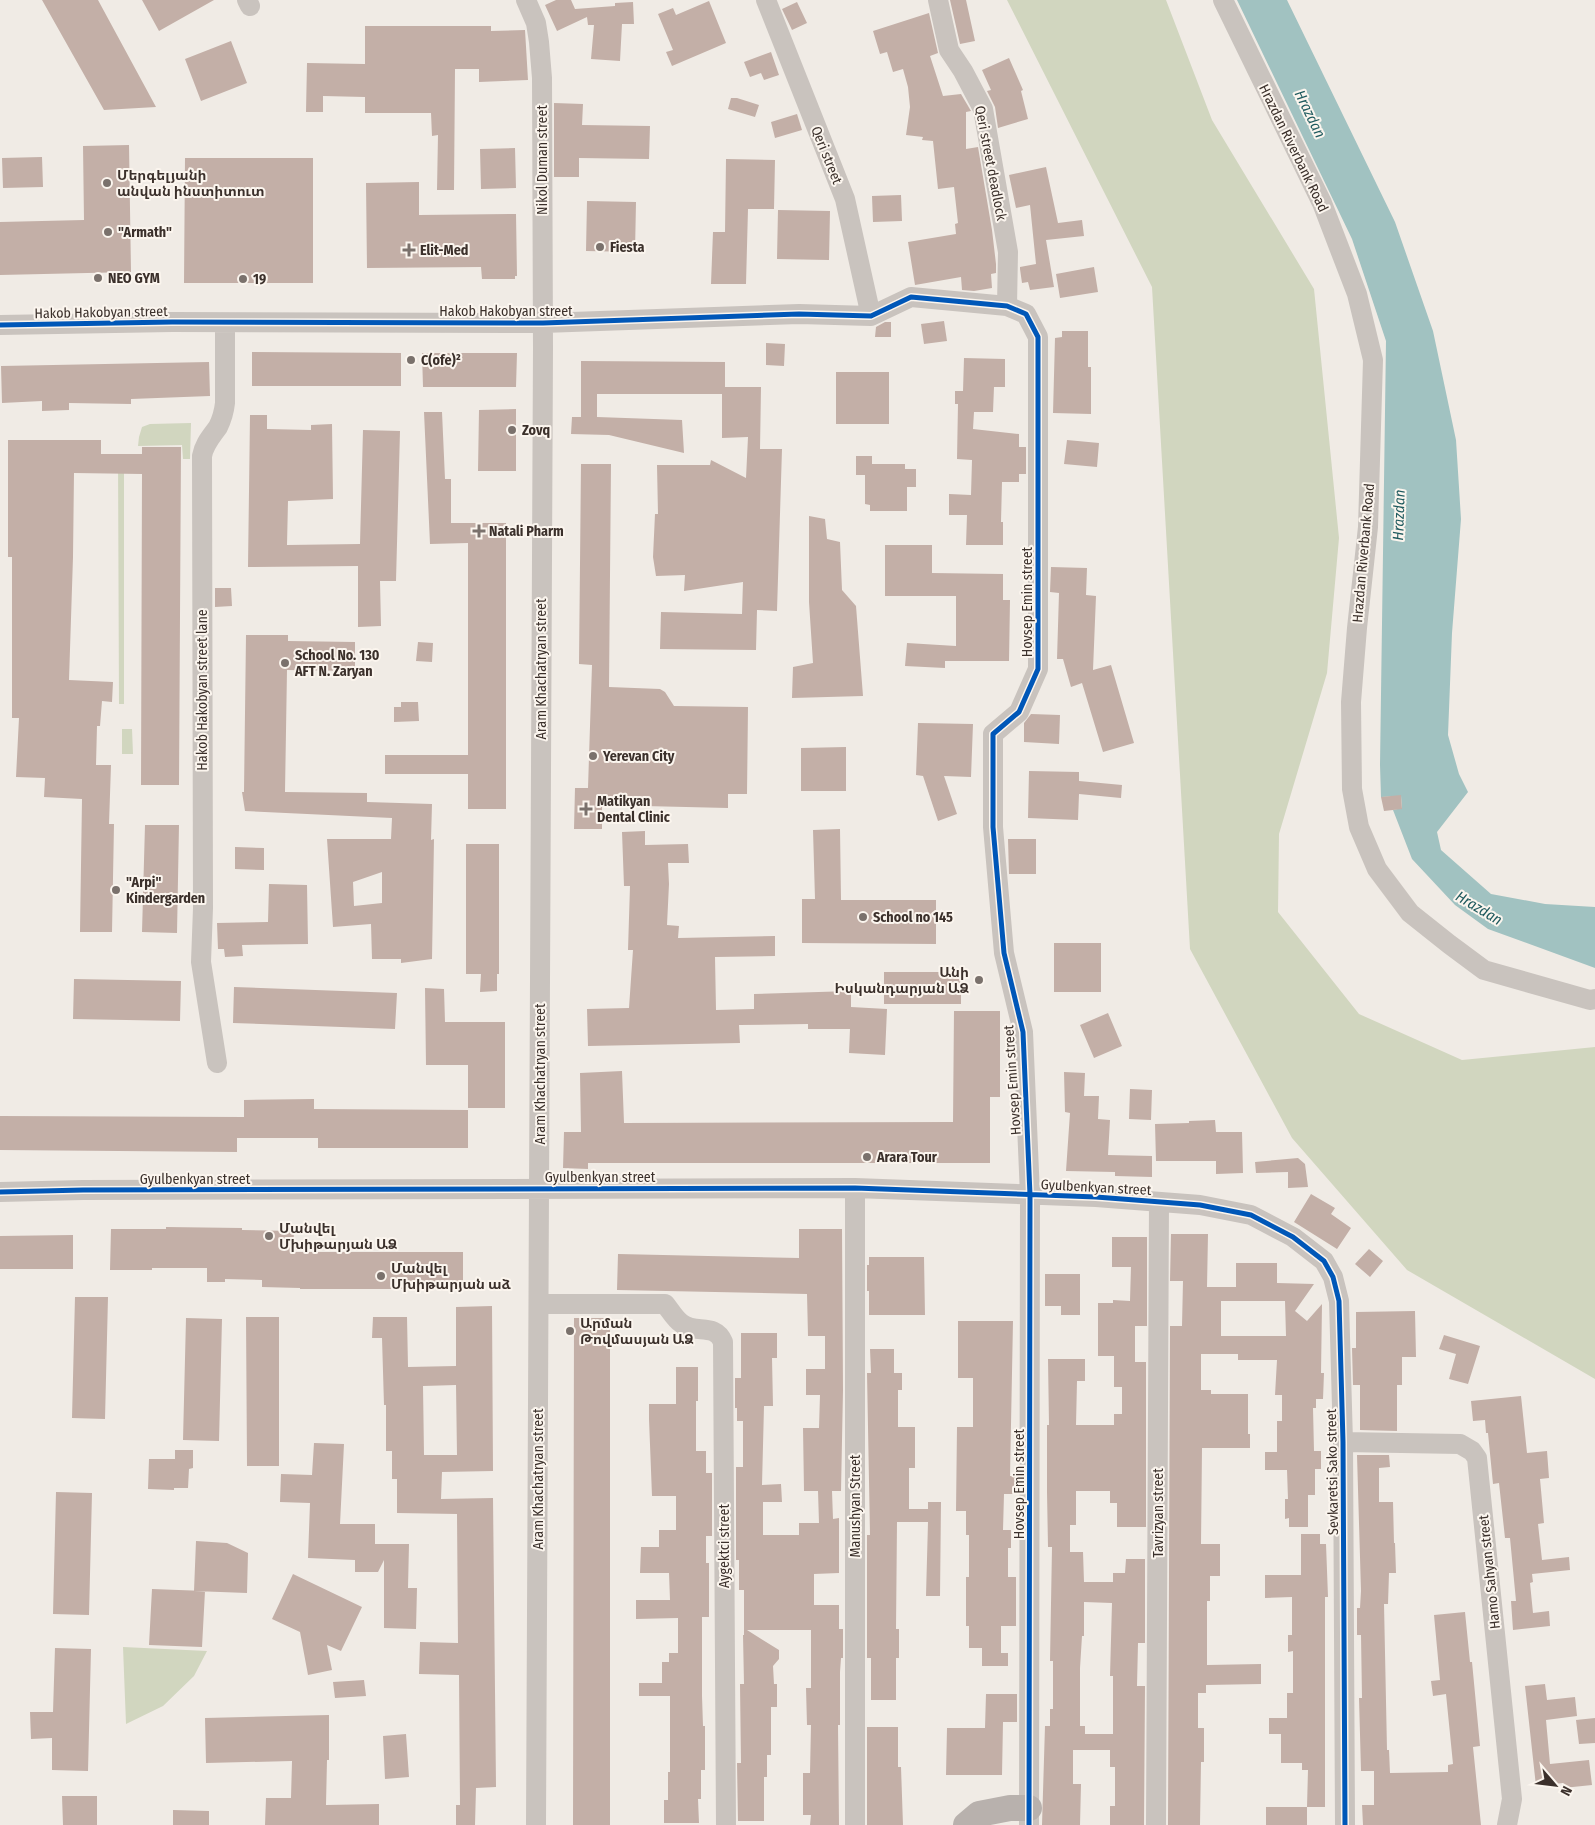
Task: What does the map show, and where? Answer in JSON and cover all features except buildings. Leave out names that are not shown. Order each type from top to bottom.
[{"type":"main road","points":[[966,1825],[979,1814],[1010,1808],[1029,1816]]},
{"type":"street","name":"Nikol Duman street","points":[[526,0],[536,23],[542,78],[542,323]]},
{"type":"street","name":"Qeri street","points":[[766,0],[845,199],[871,316]]},
{"type":"street","name":"Qeri street deadlock","points":[[938,0],[949,50],[964,71],[983,109],[1008,252],[1007,306]]},
{"type":"street","name":"Hrazdan Riverbank Road","points":[[1223,0],[1322,203],[1357,294],[1373,360],[1368,527],[1351,702],[1352,789],[1359,828],[1377,869],[1410,913],[1484,970],[1590,1000],[1595,999]]},
{"type":"street","name":"Hakob Hakobyan street","points":[[0,324],[542,323],[799,314],[871,316],[912,297],[1007,306]]},
{"type":"street","name":"Hovsep Emin street","points":[[1007,306],[1026,314],[1038,337],[1038,669],[1019,712],[993,734],[994,837],[1004,953],[1023,1032],[1030,1195],[1029,1816]]},
{"type":"street","name":"Hakob Hakobyan street lane","points":[[217,1062],[201,962],[203,908],[202,456],[206,443],[218,428],[224,416],[226,404],[225,323]]},
{"type":"street","name":"Aram Khachatryan street","points":[[536,1825],[542,323]]},
{"type":"street","name":"Gyulbenkyan street","points":[[0,1192],[83,1190],[855,1188],[1030,1195],[1200,1205]]},
{"type":"street","name":"Manushyan Street","points":[[855,1188],[855,1825]]},
{"type":"street","name":"Tavrizyan street","points":[[1156,1825],[1159,1202]]},
{"type":"street","name":"Sevkaretsi Sako street","points":[[1200,1205],[1251,1215],[1293,1237],[1324,1261],[1334,1276],[1340,1300],[1343,1442],[1345,1825]]},
{"type":"street","name":"Aygektci street","points":[[539,1304],[665,1304],[680,1323],[692,1328],[714,1331],[720,1335],[723,1342],[726,1825]]},
{"type":"street","name":"Hamo Sahyan street","points":[[1343,1442],[1460,1444],[1472,1451],[1477,1458],[1512,1799],[1507,1825]]},
{"type":"green space","points":[[1007,0],[1166,0],[1212,120],[1314,289],[1339,538],[1327,673],[1279,834],[1278,912],[1359,1014],[1462,1060],[1595,1047],[1595,1379],[1407,1270],[1292,1138],[1190,949],[1152,287]]},
{"type":"green space","points":[[191,423],[190,459],[183,459],[182,445],[138,446],[142,427],[150,424]]},
{"type":"green space","points":[[118,455],[124,455],[124,704],[119,704]]},
{"type":"green space","points":[[122,729],[132,729],[133,754],[122,754]]},
{"type":"green space","points":[[123,1647],[207,1651],[194,1676],[163,1706],[126,1724]]},
{"type":"water","name":"Hrazdan","points":[[1237,0],[1287,0],[1395,222],[1433,331],[1456,440],[1461,519],[1452,633],[1448,735],[1459,774],[1468,792],[1437,832],[1441,850],[1491,894],[1545,904],[1595,907],[1595,968],[1488,929],[1455,905],[1412,859],[1393,810],[1402,808],[1401,796],[1381,797],[1386,341],[1352,239]]},
{"type":"cycle path","points":[[0,325],[172,322],[543,323],[799,314],[871,316],[911,297],[1007,306],[1026,314],[1038,337],[1038,669],[1019,712],[993,734],[993,827],[1004,953],[1023,1032],[1030,1195],[1029,1825]]},
{"type":"cycle path","points":[[0,1192],[83,1190],[855,1188],[1096,1197],[1200,1205],[1251,1215],[1293,1237],[1324,1261],[1333,1277],[1339,1301],[1343,1442],[1345,1825]]},
{"type":"place","name":"Մերգելյանի անվան ինստիտուտ","points":[[107,183]]},
{"type":"place","name":"\"Armath\"","points":[[108,232]]},
{"type":"place","name":"Fiesta","points":[[600,247]]},
{"type":"place","name":"Elit-Med","points":[[409,250]]},
{"type":"place","name":"NEO GYM","points":[[98,278]]},
{"type":"place","name":"19","points":[[243,279]]},
{"type":"place","name":"C(ofe)²","points":[[411,360]]},
{"type":"place","name":"Zovq","points":[[512,430]]},
{"type":"place","name":"Natali Pharm","points":[[479,531]]},
{"type":"place","name":"School No. 130 AFT N. Zaryan","points":[[285,663]]},
{"type":"place","name":"Yerevan City","points":[[593,756]]},
{"type":"place","name":"Matikyan Dental Clinic","points":[[586,809]]},
{"type":"place","name":"\"Arpi\" Kindergarden","points":[[116,890]]},
{"type":"place","name":"School no 145","points":[[863,917]]},
{"type":"place","name":"Անի Իսկանդարյան ԱՁ","points":[[979,980]]},
{"type":"place","name":"Arara Tour","points":[[867,1157]]},
{"type":"place","name":"Մանվել Մխիթարյան ԱՁ","points":[[269,1236]]},
{"type":"place","name":"Մանվել Մխիթարյան աձ","points":[[381,1276]]},
{"type":"place","name":"Արման Թովմասյան ԱՁ","points":[[570,1331]]}]
